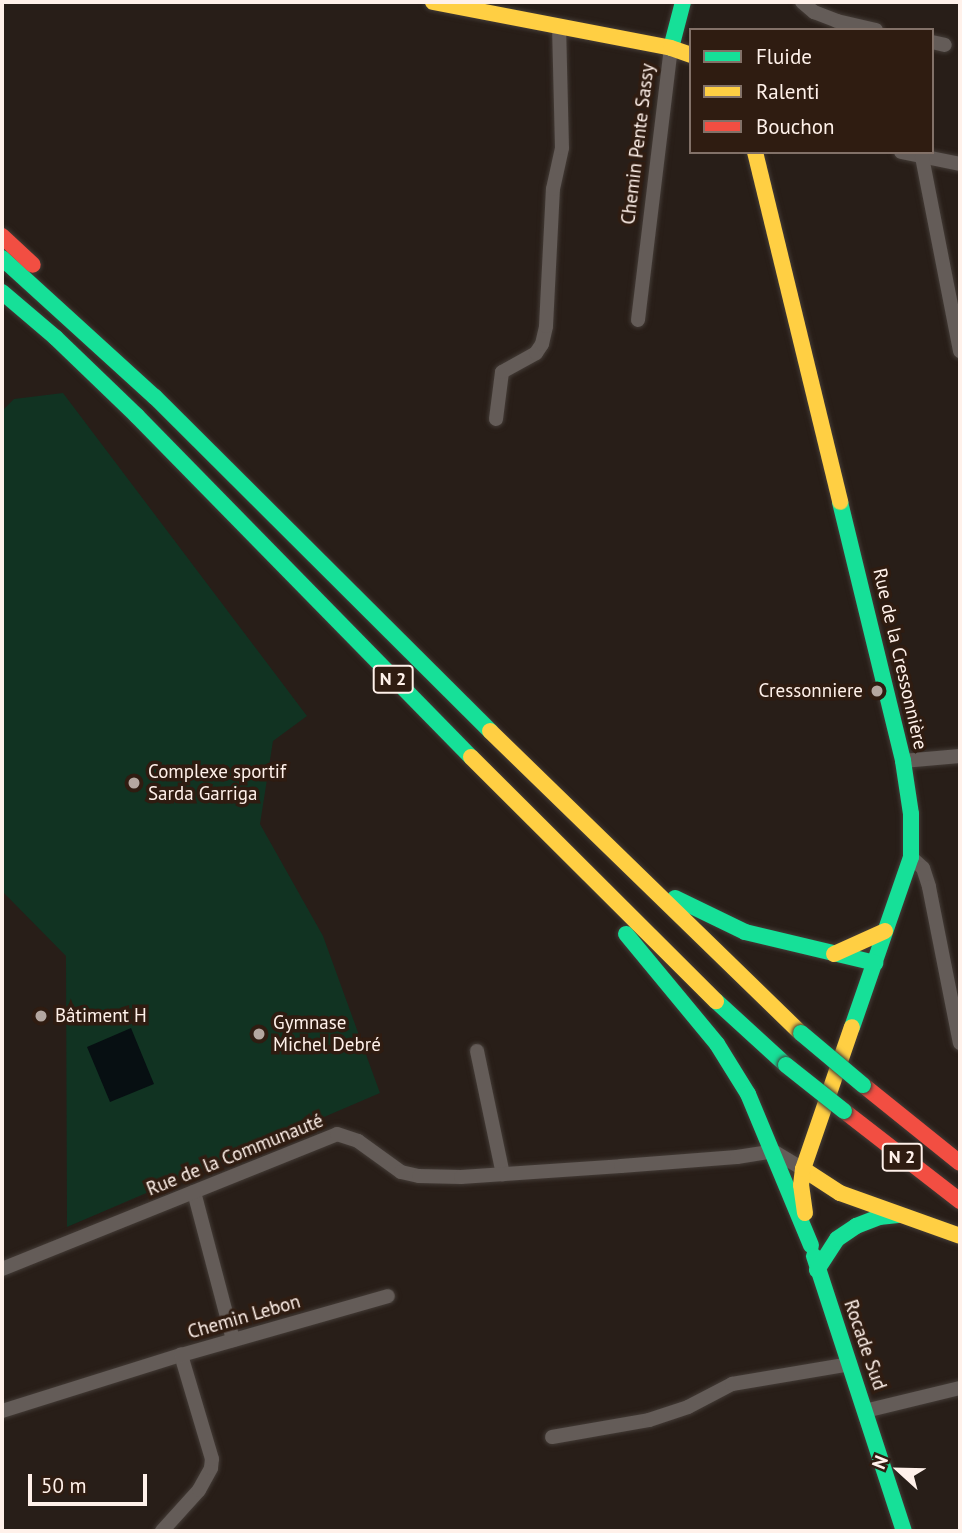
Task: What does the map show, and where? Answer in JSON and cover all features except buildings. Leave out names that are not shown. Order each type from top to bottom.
[{"type":"main road","name":"Chemin Pente Sassy","points":[[433,2],[671,48]]},
{"type":"main road","points":[[683,2],[671,48],[689,54]]},
{"type":"main road","name":"Rue de la Cressonnière","points":[[755,154],[903,761],[911,814],[911,857],[803,1169]]},
{"type":"main road","points":[[2,236],[71,300],[155,397]]},
{"type":"main road","name":"N 2","points":[[2,258],[155,397],[801,1033],[960,1163]]},
{"type":"main road","name":"N 2","points":[[2,292],[56,338],[136,416],[404,691],[733,1018],[786,1065],[960,1201]]},
{"type":"main road","points":[[498,783],[718,1044],[748,1094],[811,1245]]},
{"type":"main road","points":[[644,881],[710,918],[745,932],[875,963]]},
{"type":"main road","points":[[834,954],[885,931]]},
{"type":"main road","points":[[803,1169],[839,1193],[960,1236]]},
{"type":"main road","name":"Rocade Sud","points":[[803,1169],[802,1185],[817,1270],[904,1531]]},
{"type":"main road","points":[[817,1270],[837,1239],[856,1226],[880,1217],[898,1215]]},
{"type":"street","points":[[802,2],[814,12],[837,22],[866,28]]},
{"type":"street","points":[[496,419],[502,372],[536,353],[542,344],[546,326],[552,189],[562,148],[559,26]]},
{"type":"street","name":"Chemin Pente Sassy","points":[[638,320],[671,48]]},
{"type":"street","points":[[909,154],[960,164]]},
{"type":"street","points":[[922,157],[960,351]]},
{"type":"street","points":[[903,761],[960,756]]},
{"type":"street","points":[[911,857],[923,869],[929,887],[960,1044]]},
{"type":"street","points":[[477,1051],[502,1174]]},
{"type":"street","name":"Rue de la Communauté","points":[[2,1269],[337,1134],[358,1141],[401,1172],[419,1176],[461,1177],[621,1166],[737,1157],[773,1151]]},
{"type":"street","points":[[773,1151],[803,1169]]},
{"type":"street","points":[[194,1192],[233,1340]]},
{"type":"street","name":"Chemin Lebon","points":[[162,1531],[199,1490],[211,1468],[212,1459],[181,1355],[388,1296]]},
{"type":"street","points":[[2,1411],[181,1355]]},
{"type":"street","points":[[552,1437],[649,1420],[688,1407],[732,1384],[850,1364]]},
{"type":"street","points":[[865,1410],[960,1388]]},
{"type":"green space","name":"Complexe sportif Sarda Garriga","points":[[63,393],[307,716],[273,741],[260,824],[323,936],[380,1093],[67,1227],[66,956],[2,891],[2,411],[14,399]]},
{"type":"shaded area","points":[[131,1028],[154,1084],[110,1102],[87,1047]]},
{"type":"traffic: fast","points":[[671,48],[683,2]]},
{"type":"traffic: fast","points":[[2,258],[155,397],[490,731]]},
{"type":"traffic: fast","points":[[2,292],[56,338],[137,416],[471,757]]},
{"type":"traffic: fast","points":[[840,502],[903,761],[911,814],[911,857],[852,1027]]},
{"type":"traffic: fast","points":[[675,898],[745,932],[875,963]]},
{"type":"traffic: fast","points":[[626,934],[717,1044],[748,1094],[811,1245]]},
{"type":"traffic: fast","points":[[716,1001],[786,1065]]},
{"type":"traffic: fast","points":[[801,1033],[863,1085]]},
{"type":"traffic: fast","points":[[786,1065],[844,1111]]},
{"type":"traffic: fast","points":[[817,1270],[837,1239],[856,1226],[879,1217],[898,1215]]},
{"type":"traffic: fast","points":[[814,1256],[904,1531]]},
{"type":"traffic: slow","points":[[433,2],[671,48],[689,54]]},
{"type":"traffic: slow","points":[[755,154],[840,502]]},
{"type":"traffic: slow","points":[[490,731],[801,1033]]},
{"type":"traffic: slow","points":[[471,757],[716,1001]]},
{"type":"traffic: slow","points":[[834,954],[885,931]]},
{"type":"traffic: slow","points":[[805,1213],[801,1185],[803,1169],[852,1027]]},
{"type":"traffic: slow","points":[[803,1169],[840,1193],[960,1236]]},
{"type":"traffic: jam","points":[[2,236],[33,265]]},
{"type":"traffic: jam","points":[[863,1085],[960,1163]]},
{"type":"traffic: jam","points":[[844,1111],[960,1201]]},
{"type":"place","name":"Cressonniere","points":[[877,691]]},
{"type":"place","name":"Complexe sportif Sarda Garriga","points":[[134,783]]},
{"type":"place","name":"Bâtiment H","points":[[41,1016]]},
{"type":"place","name":"Gymnase Michel Debré","points":[[259,1034]]}]
